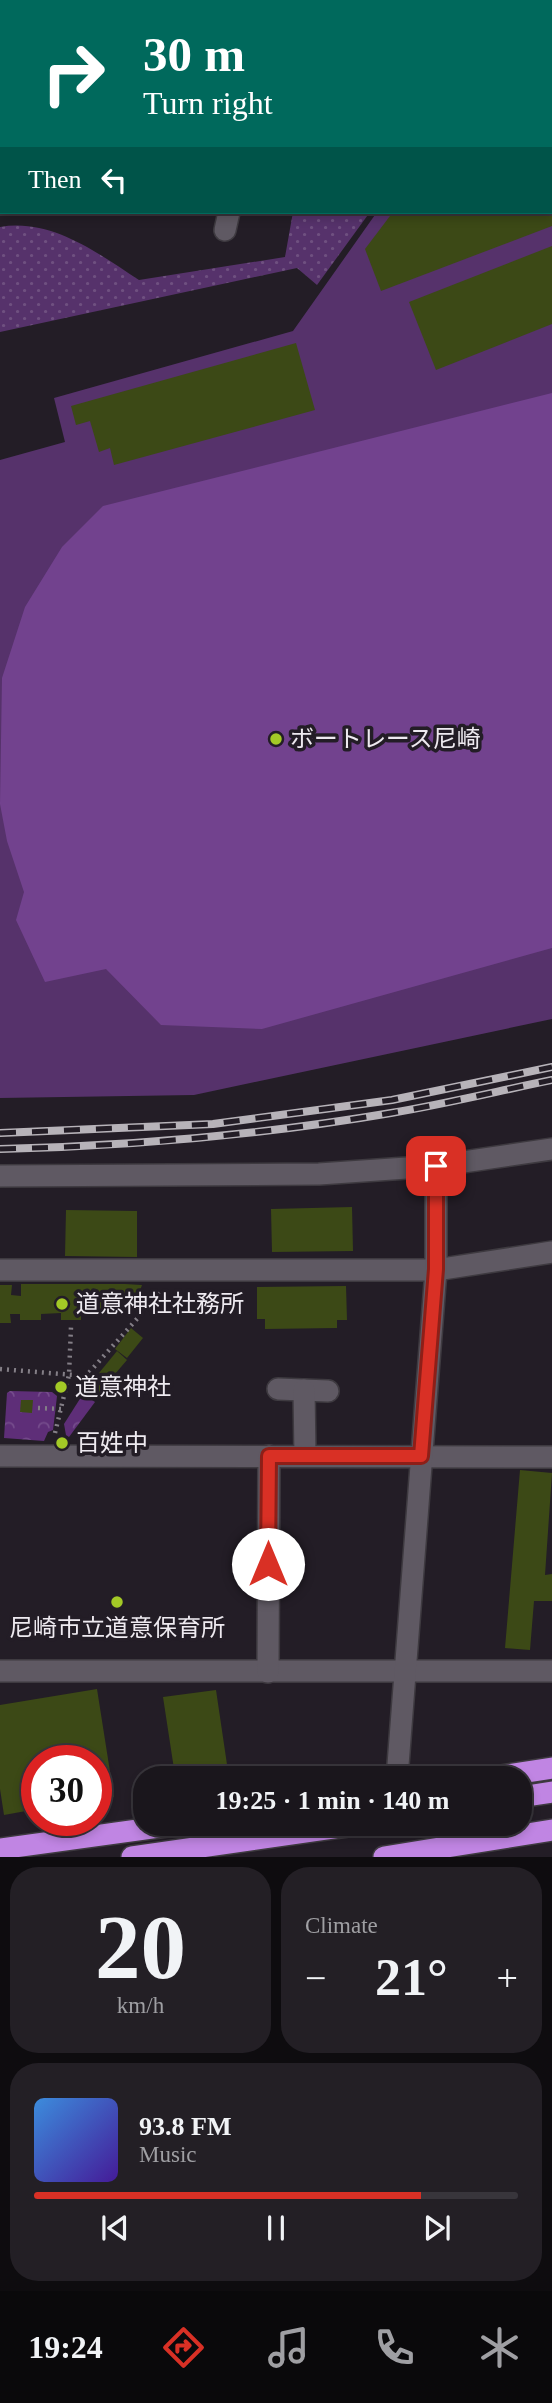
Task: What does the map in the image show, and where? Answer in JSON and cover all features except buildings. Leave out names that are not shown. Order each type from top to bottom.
[{"type":"highway","points":[[532,1771],[552,1768]]},
{"type":"highway","points":[[532,1795],[552,1792]]},
{"type":"highway","points":[[384,1857],[552,1830]]},
{"type":"highway","points":[[0,1849],[133,1831]]},
{"type":"highway","points":[[132,1857],[277,1836]]},
{"type":"highway","points":[[446,1857],[552,1841]]},
{"type":"street","points":[[0,1176],[319,1174],[436,1166],[552,1149]]},
{"type":"street","points":[[398,1766],[436,1269],[436,1166]]},
{"type":"street","points":[[0,1270],[164,1272],[436,1269],[552,1252]]},
{"type":"street","points":[[278,1389],[328,1391]]},
{"type":"street","points":[[304,1390],[305,1456]]},
{"type":"street","points":[[0,1456],[552,1457]]},
{"type":"street","points":[[268,1672],[269,1456]]},
{"type":"street","points":[[0,1671],[552,1671]]},
{"type":"path","points":[[0,1369],[86,1376],[160,1295],[164,1272]]},
{"type":"path","points":[[50,1456],[69,1375],[71,1327]]},
{"type":"path","points":[[38,1408],[61,1409]]},
{"type":"shaded area","points":[[293,214],[369,214],[317,285],[297,268],[0,332],[0,227],[38,228],[56,233],[91,249],[139,280],[285,257]]},
{"type":"shaded area","name":"ボートレース尼崎","points":[[376,214],[552,214],[552,1019],[194,1095],[0,1098],[0,460],[65,442],[54,398],[293,331]]},
{"type":"shaded area","name":"ボートレース尼崎","points":[[552,393],[552,948],[262,1029],[161,1025],[106,969],[45,982],[16,920],[24,892],[7,841],[0,804],[2,678],[25,607],[62,547],[103,506]]},
{"type":"green space","points":[[52,1392],[57,1396],[53,1430],[48,1432],[44,1441],[4,1438],[7,1393]]},
{"type":"green space","points":[[83,1394],[95,1402],[69,1437],[64,1424]]},
{"type":"railway","points":[[0,1133],[213,1124],[392,1100],[552,1067]]},
{"type":"railway","points":[[0,1149],[147,1142],[342,1121],[552,1080]]},
{"type":"place","name":"ボートレース尼崎","points":[[276,739]]},
{"type":"place","name":"道意神社社務所","points":[[62,1304]]},
{"type":"place","name":"道意神社","points":[[61,1387]]},
{"type":"place","name":"百姓中","points":[[62,1443]]},
{"type":"place","name":"尼崎市立道意保育所","points":[[117,1602]]},
{"type":"route","points":[[268,1564],[269,1456],[421,1456],[436,1269],[436,1166]]}]
